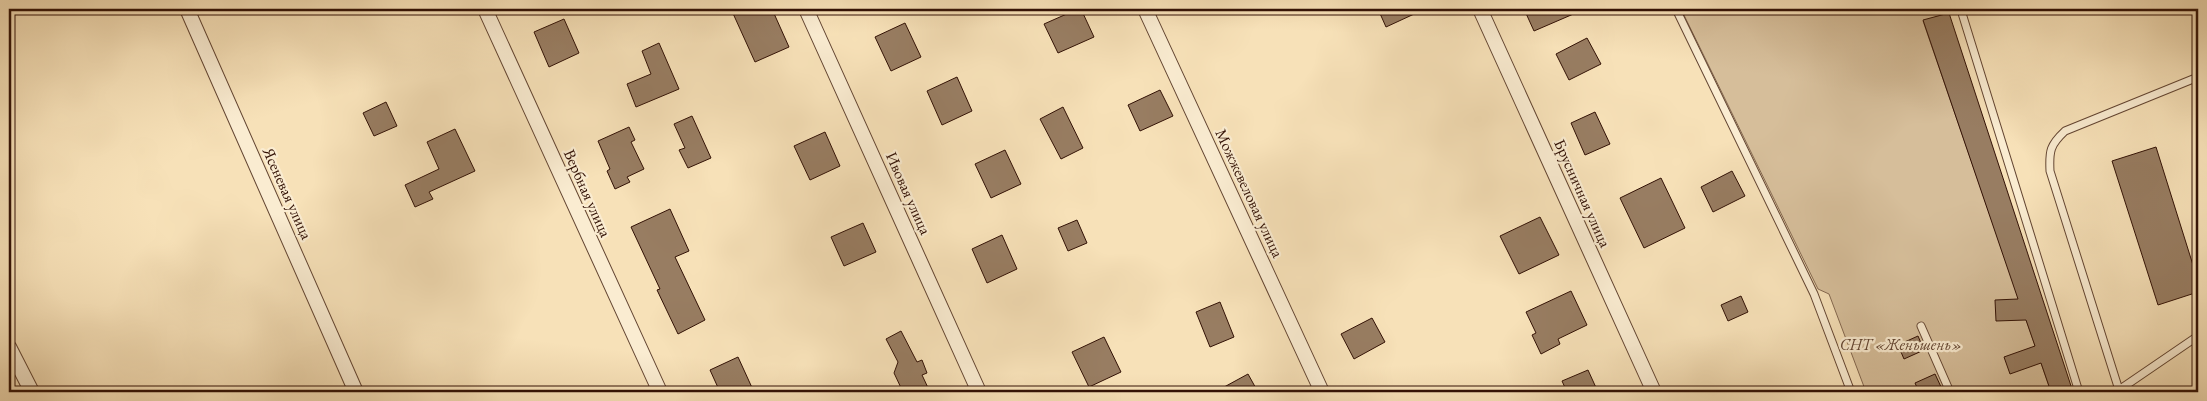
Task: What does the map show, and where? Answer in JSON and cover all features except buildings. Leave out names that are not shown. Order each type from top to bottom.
[{"type":"street","name":"Ясеневая улица","points":[[188,9],[356,392]]},
{"type":"street","name":"Вербная улица","points":[[485,9],[660,392]]},
{"type":"street","name":"Ивовая улица","points":[[806,9],[979,392]]},
{"type":"street","name":"Можжевеловая улица","points":[[1145,9],[1322,392]]},
{"type":"street","name":"Брусничная улица","points":[[1480,9],[1654,392]]},
{"type":"street","points":[[9,347],[32,392]]},
{"type":"lane","points":[[1676,9],[1814,294],[1852,392]]},
{"type":"lane","points":[[1961,10],[2079,392]]},
{"type":"lane","points":[[2198,77],[2065,131],[2054,141],[2049,154],[2050,171],[2117,391],[2198,336]]},
{"type":"lane","points":[[1920,326],[1950,392]]},
{"type":"green space","name":"СНТ «Женьшень»","points":[[1681,9],[1953,9],[1949,13],[1923,21],[2051,392],[1866,392],[1829,294],[1818,289]]}]
